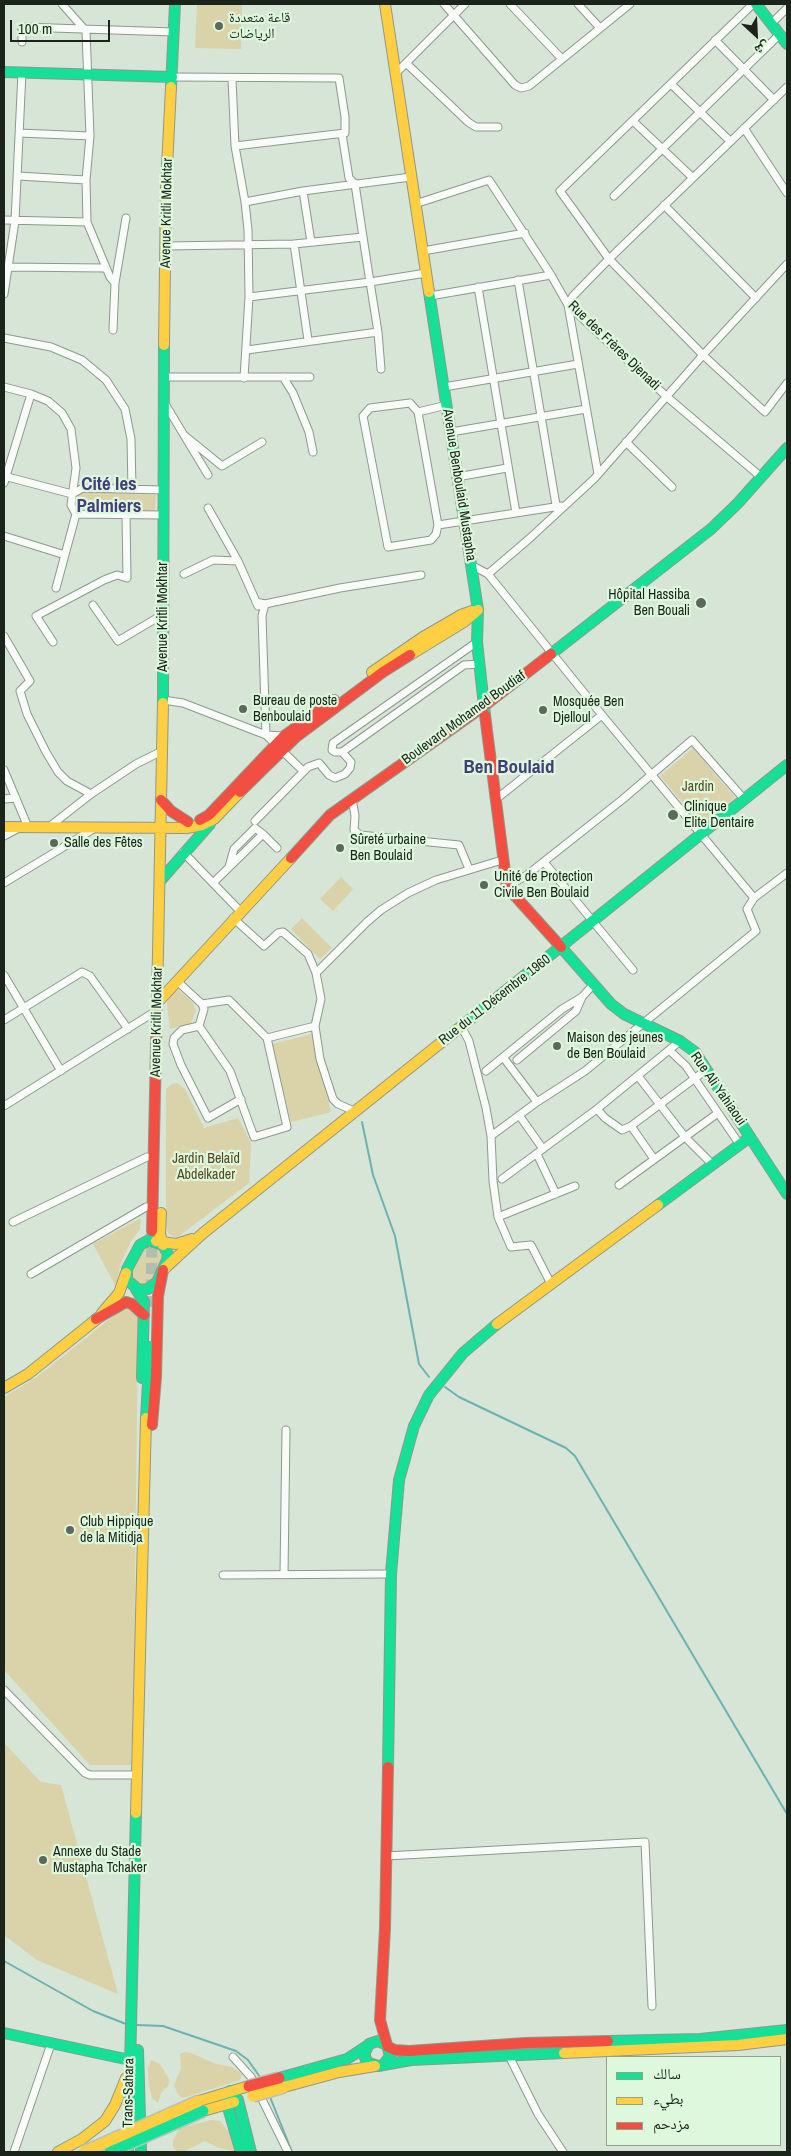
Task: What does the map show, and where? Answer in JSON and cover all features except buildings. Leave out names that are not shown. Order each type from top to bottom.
[{"type":"main road","name":"Avenue Kritli Mokhtar","points":[[156,1107],[163,700],[163,400],[166,187],[175,4]]},
{"type":"main road","name":"Avenue Benboulaid Mustapha","points":[[385,4],[478,610],[477,642],[502,860],[507,887]]},
{"type":"main road","points":[[754,4],[772,23],[787,44]]},
{"type":"main road","points":[[4,72],[172,78]]},
{"type":"main road","name":"Boulevard Mohamed Boudiaf","points":[[157,1007],[177,981],[237,914],[330,815],[484,706],[711,529],[787,448]]},
{"type":"main road","points":[[4,827],[98,826],[196,821],[208,815],[281,743],[379,667],[423,637],[461,615],[478,610]]},
{"type":"main road","points":[[160,881],[183,852],[281,743]]},
{"type":"main road","name":"Rue du 11 Décembre 1960","points":[[163,1270],[202,1234],[787,765]]},
{"type":"main road","points":[[161,800],[170,811],[188,822]]},
{"type":"main road","points":[[161,824],[189,828],[202,825],[214,819]]},
{"type":"main road","points":[[507,887],[560,948]]},
{"type":"main road","name":"Rue Ali Yahiaoui","points":[[560,948],[593,985],[624,1014],[643,1025],[680,1041],[695,1052],[786,1189]]},
{"type":"main road","points":[[96,1319],[119,1293],[144,1234],[150,1123],[156,1107]]},
{"type":"main road","points":[[141,2150],[134,2035],[136,1775],[149,1426],[156,1377],[158,1296],[168,1254],[158,1240],[162,1147],[156,1107]]},
{"type":"main road","points":[[380,2065],[390,2056],[380,2020],[385,1928],[391,1574],[395,1517],[402,1466],[414,1426],[429,1395],[463,1353],[505,1318],[750,1137]]},
{"type":"main road","name":"Rue du 11 Décembre 1960","points":[[158,1240],[182,1244],[202,1234]]},
{"type":"main road","points":[[140,1245],[149,1240],[158,1240]]},
{"type":"main road","points":[[136,1289],[143,1291],[152,1286],[163,1270]]},
{"type":"main road","points":[[127,1271],[127,1280],[136,1289],[148,1311],[150,1347],[134,2015]]},
{"type":"main road","points":[[4,1388],[28,1374],[136,1289]]},
{"type":"main road","points":[[96,1319],[126,1302],[148,1311]]},
{"type":"main road","points":[[148,1311],[142,1378],[149,1426]]},
{"type":"main road","points":[[380,2020],[364,2052],[365,2058],[369,2063],[380,2065]]},
{"type":"main road","points":[[110,2152],[230,2092],[251,2091],[281,2082],[347,2059],[368,2045],[378,2041],[395,2050],[409,2051],[525,2043],[700,2039],[787,2030]]},
{"type":"main road","points":[[4,2033],[130,2064],[115,2105],[105,2121],[82,2139],[58,2152]]},
{"type":"main road","name":"Trans-Sahara","points":[[128,2152],[130,2064],[134,2035]]},
{"type":"main road","points":[[281,2082],[411,2060],[738,2045],[787,2039]]},
{"type":"main road","points":[[84,2152],[201,2106],[233,2102],[251,2091]]},
{"type":"main road","points":[[230,2092],[251,2152]]},
{"type":"main road","points":[[233,2102],[235,2125],[242,2152]]},
{"type":"main road","points":[[201,2106],[221,2114],[235,2125]]},
{"type":"street","points":[[62,4],[86,31],[90,136],[86,180],[87,222],[105,268],[115,283]]},
{"type":"street","points":[[444,4],[518,87],[529,86],[630,4]]},
{"type":"street","points":[[395,74],[465,4]]},
{"type":"street","points":[[512,4],[562,59]]},
{"type":"street","points":[[578,4],[600,28]]},
{"type":"street","points":[[754,4],[560,191],[610,258],[703,355],[764,412],[787,382]]},
{"type":"street","points":[[772,23],[787,8]]},
{"type":"street","points":[[22,42],[22,27],[86,31],[174,32]]},
{"type":"street","points":[[614,196],[743,68],[780,34]]},
{"type":"street","points":[[715,40],[774,100]]},
{"type":"street","points":[[406,63],[468,122],[476,127],[498,127]]},
{"type":"street","points":[[4,294],[15,221],[22,72]]},
{"type":"street","points":[[172,78],[339,78],[346,117],[345,133],[235,146]]},
{"type":"street","points":[[232,79],[235,146],[245,202],[249,245],[249,297],[244,378]]},
{"type":"street","points":[[671,84],[730,141]]},
{"type":"street","points":[[598,474],[568,305],[573,296],[610,258],[787,87]]},
{"type":"street","points":[[633,121],[692,177]]},
{"type":"street","points":[[744,128],[787,192]]},
{"type":"street","points":[[20,133],[90,136]]},
{"type":"street","points":[[342,134],[349,178],[356,184],[378,332],[381,369]]},
{"type":"street","points":[[18,176],[86,180]]},
{"type":"street","points":[[245,202],[303,191],[411,176]]},
{"type":"street","name":"Rue des Frères Djenadi","points":[[415,204],[489,180],[551,274],[568,305],[666,396],[761,477]]},
{"type":"street","points":[[303,191],[311,242]]},
{"type":"street","points":[[664,205],[756,298]]},
{"type":"street","points":[[113,330],[115,283],[126,218]]},
{"type":"street","points":[[4,220],[87,222]]},
{"type":"street","points":[[422,250],[525,234]]},
{"type":"street","points":[[166,246],[294,244],[363,236]]},
{"type":"street","points":[[294,244],[308,340]]},
{"type":"street","points":[[488,574],[530,538],[560,506],[598,474],[666,396],[787,264]]},
{"type":"street","points":[[8,267],[105,268]]},
{"type":"street","points":[[249,297],[426,273]]},
{"type":"street","points":[[430,296],[551,274]]},
{"type":"street","points":[[518,280],[540,418],[560,506]]},
{"type":"street","points":[[478,288],[516,513]]},
{"type":"street","points":[[247,350],[308,340],[378,332]]},
{"type":"street","points":[[4,338],[51,347],[82,360],[106,380],[124,409],[132,439],[132,489]]},
{"type":"street","points":[[444,387],[578,364]]},
{"type":"street","points":[[164,377],[310,377]]},
{"type":"street","points":[[283,377],[293,393],[309,432],[313,452]]},
{"type":"street","points":[[4,387],[31,394],[48,401],[62,413],[71,429],[76,468],[71,505],[76,514],[56,588]]},
{"type":"street","points":[[31,394],[4,478],[72,494],[83,488],[163,490]]},
{"type":"street","points":[[163,400],[208,475]]},
{"type":"street","points":[[410,403],[418,412],[438,525],[436,534],[431,540],[391,548],[387,546],[363,416],[370,408],[410,403]]},
{"type":"street","points":[[418,412],[447,405]]},
{"type":"street","points":[[450,432],[586,409]]},
{"type":"street","points":[[185,436],[222,466],[262,442]]},
{"type":"street","points":[[626,442],[672,487]]},
{"type":"street","points":[[457,477],[508,468]]},
{"type":"street","points":[[438,525],[560,506]]},
{"type":"street","points":[[208,508],[238,561],[262,616]]},
{"type":"street","points":[[76,514],[163,515]]},
{"type":"street","points":[[53,642],[36,616],[104,580],[116,575],[126,578],[126,516]]},
{"type":"street","points":[[4,536],[65,555]]},
{"type":"street","points":[[184,574],[213,560],[238,561]]},
{"type":"street","points":[[471,565],[488,574],[602,716],[754,898]]},
{"type":"street","points":[[256,602],[265,604],[340,588],[421,575]]},
{"type":"street","points":[[265,604],[262,616],[266,735]]},
{"type":"street","points":[[93,605],[118,641],[162,615]]},
{"type":"street","points":[[4,636],[30,681],[20,690],[27,714],[46,752],[58,772],[67,781],[91,794]]},
{"type":"street","points":[[477,642],[333,743],[332,750],[342,752],[464,665],[480,664]]},
{"type":"street","points":[[163,700],[182,703],[266,735],[281,743],[303,771]]},
{"type":"street","points":[[495,800],[602,716]]},
{"type":"street","points":[[266,735],[281,743]]},
{"type":"street","points":[[507,887],[544,862],[692,740],[744,799]]},
{"type":"street","points":[[49,826],[91,794],[136,764],[162,751]]},
{"type":"street","points":[[255,821],[308,766],[319,763],[329,775],[335,778],[345,774],[350,768],[351,762],[342,752]]},
{"type":"street","points":[[4,772],[26,827],[4,836]]},
{"type":"street","points":[[4,799],[16,798]]},
{"type":"street","points":[[352,798],[355,816],[354,830],[360,835],[459,845],[469,868]]},
{"type":"street","points":[[4,883],[98,826]]},
{"type":"street","points":[[213,883],[263,834],[277,848]]},
{"type":"street","points":[[183,852],[213,883],[264,946],[278,933],[283,932],[308,954],[316,973],[321,999],[315,1026],[320,1059],[333,1099],[338,1104],[354,1111]]},
{"type":"street","points":[[316,973],[381,910],[436,880],[469,868],[502,860]]},
{"type":"street","points":[[544,862],[632,970]]},
{"type":"street","points":[[491,1136],[537,1102],[585,1071],[756,931],[747,909],[754,898],[787,873]]},
{"type":"street","points":[[4,1020],[82,972],[90,976],[128,1029]]},
{"type":"street","points":[[4,974],[61,1071]]},
{"type":"street","points":[[177,981],[202,1004],[204,1009],[199,1026]]},
{"type":"street","points":[[486,1071],[562,1009],[582,997],[593,985]]},
{"type":"street","points":[[517,1060],[576,1011],[582,997]]},
{"type":"street","points":[[199,1026],[230,1071],[242,1099],[254,1137],[287,1127],[267,1038],[229,1000],[202,1004]]},
{"type":"street","points":[[4,1106],[128,1029],[157,1007]]},
{"type":"street","points":[[199,1026],[176,1033],[174,1044],[181,1065],[208,1118],[242,1099]]},
{"type":"street","points":[[267,1038],[315,1026]]},
{"type":"street","points":[[461,1026],[469,1041],[478,1072],[491,1136],[493,1181],[498,1217],[511,1248],[531,1245],[551,1284]]},
{"type":"street","points":[[502,1179],[597,1109],[680,1041]]},
{"type":"street","points":[[669,1050],[686,1066],[695,1078],[740,1146]]},
{"type":"street","points":[[502,1057],[537,1102]]},
{"type":"street","points":[[597,1109],[605,1118],[622,1130],[631,1126],[706,1070]]},
{"type":"street","points":[[638,1076],[661,1103],[685,1137],[714,1165]]},
{"type":"street","points":[[619,1185],[718,1113]]},
{"type":"street","points":[[519,1115],[540,1151],[556,1194]]},
{"type":"street","points":[[631,1126],[654,1159]]},
{"type":"street","points":[[12,1222],[147,1157]]},
{"type":"street","points":[[498,1217],[575,1186]]},
{"type":"street","points":[[31,1274],[146,1207]]},
{"type":"street","points":[[284,1574],[286,1430]]},
{"type":"street","points":[[223,1575],[391,1574]]},
{"type":"street","points":[[4,1690],[85,1773],[90,1775],[136,1775]]},
{"type":"street","points":[[386,1856],[645,1842],[652,2006]]},
{"type":"street","points":[[14,2152],[51,2044]]},
{"type":"street","points":[[510,2056],[538,2114],[563,2152]]},
{"type":"street","points":[[232,2057],[251,2077],[288,2152]]},
{"type":"green space","name":"قاعة متعددة الرياضات","points":[[197,4],[242,4],[241,49],[195,48]]},
{"type":"green space","points":[[85,492],[156,495],[155,512],[82,509],[76,506],[75,500]]},
{"type":"green space","name":"Jardin","points":[[693,748],[735,798],[702,825],[660,776]]},
{"type":"green space","points":[[341,877],[353,889],[333,911],[320,899]]},
{"type":"green space","points":[[302,918],[332,948],[320,959],[291,929]]},
{"type":"green space","points":[[179,990],[193,1003],[196,1011],[191,1023],[170,1029],[168,997],[173,991]]},
{"type":"green space","points":[[312,1034],[331,1112],[291,1122],[272,1044]]},
{"type":"green space","name":"Jardin Belaïd Abdelkader","points":[[177,1083],[185,1089],[204,1128],[238,1118],[251,1143],[249,1183],[179,1236],[174,1237],[168,1233],[166,1224],[166,1089],[172,1084]]},
{"type":"green space","points":[[141,1218],[140,1229],[131,1241],[120,1266],[116,1287],[93,1244]]},
{"type":"green space","points":[[146,1245],[158,1246],[164,1253],[155,1280],[143,1286],[134,1281],[132,1269]]},
{"type":"green space","name":"Club Hippique de la Mitidja","points":[[128,1307],[138,1314],[134,1677],[131,1765],[90,1765],[4,1670],[4,1397],[37,1377],[121,1310]]},
{"type":"green space","name":"Annexe du Stade Mustapha Tchaker","points":[[4,1743],[41,1782],[61,1785],[118,1994],[37,1960],[4,1935]]},
{"type":"green space","points":[[185,2052],[216,2064],[232,2067],[242,2074],[240,2080],[183,2098],[178,2095],[174,2085],[181,2069],[180,2054]]},
{"type":"green space","points":[[151,2060],[160,2064],[169,2079],[169,2085],[161,2093],[158,2103],[152,2098],[149,2085],[148,2068]]},
{"type":"green space","points":[[211,2120],[220,2121],[225,2127],[232,2136],[236,2152],[217,2147],[205,2141],[185,2151],[178,2152],[173,2147],[173,2140],[180,2128]]},
{"type":"waterway","points":[[362,1122],[373,1175],[395,1236],[419,1364],[429,1377]]},
{"type":"waterway","points":[[445,1387],[459,1397],[566,1448],[575,1456],[787,1814]]},
{"type":"waterway","points":[[4,1961],[93,2011],[126,2024]]},
{"type":"waterway","points":[[136,2025],[163,2026],[236,2051],[248,2060],[260,2077]]},
{"type":"waterway","points":[[270,2097],[292,2152]]},
{"type":"tunnel","points":[[151,1307],[152,1231]]},
{"type":"traffic: fast","points":[[171,87],[175,4]]},
{"type":"traffic: fast","points":[[756,4],[787,44]]},
{"type":"traffic: fast","points":[[4,72],[172,77]]},
{"type":"traffic: fast","points":[[429,292],[478,610],[477,642],[485,715]]},
{"type":"traffic: fast","points":[[163,703],[164,345]]},
{"type":"traffic: fast","points":[[551,654],[711,529],[738,503],[787,448]]},
{"type":"traffic: fast","points":[[458,1029],[787,765]]},
{"type":"traffic: fast","points":[[160,881],[210,824]]},
{"type":"traffic: fast","points":[[561,947],[611,1004],[624,1014],[680,1041],[695,1052],[787,1194]]},
{"type":"traffic: fast","points":[[658,1205],[750,1137]]},
{"type":"traffic: fast","points":[[149,1240],[163,1245],[168,1254],[167,1260],[157,1282],[148,1289],[139,1290],[127,1280],[127,1269],[140,1245],[149,1240]]},
{"type":"traffic: fast","points":[[136,1289],[144,1302],[142,1378]]},
{"type":"traffic: fast","points":[[388,1767],[391,1574],[399,1480],[414,1426],[429,1395],[463,1353],[497,1324]]},
{"type":"traffic: fast","points":[[146,1418],[150,1347]]},
{"type":"traffic: fast","points":[[128,2152],[136,1813]]},
{"type":"traffic: fast","points":[[608,2041],[700,2039],[787,2030]]},
{"type":"traffic: fast","points":[[4,2033],[130,2060]]},
{"type":"traffic: fast","points":[[384,2064],[390,2056],[387,2045],[378,2041],[369,2044],[365,2052],[365,2058],[369,2063],[378,2066],[411,2060],[564,2053]]},
{"type":"traffic: fast","points":[[279,2078],[347,2059],[367,2046]]},
{"type":"traffic: fast","points":[[138,2050],[141,2152]]},
{"type":"traffic: fast","points":[[230,2091],[238,2100],[251,2152]]},
{"type":"traffic: fast","points":[[230,2091],[227,2104],[241,2152]]},
{"type":"traffic: fast","points":[[110,2152],[203,2111]]},
{"type":"traffic: slow","points":[[385,4],[429,292]]},
{"type":"traffic: slow","points":[[164,345],[166,187],[171,87]]},
{"type":"traffic: slow","points":[[410,655],[464,622],[478,610]]},
{"type":"traffic: slow","points":[[372,672],[423,637],[461,615],[472,611]]},
{"type":"traffic: slow","points":[[157,1002],[163,703]]},
{"type":"traffic: slow","points":[[4,827],[187,828],[202,825],[214,819],[240,792]]},
{"type":"traffic: slow","points":[[157,1003],[291,858]]},
{"type":"traffic: slow","points":[[164,1269],[202,1234],[458,1029]]},
{"type":"traffic: slow","points":[[497,1324],[658,1205]]},
{"type":"traffic: slow","points":[[161,1213],[160,1234],[163,1245]]},
{"type":"traffic: slow","points":[[156,1241],[176,1244],[192,1239]]},
{"type":"traffic: slow","points":[[102,1313],[119,1293],[126,1273]]},
{"type":"traffic: slow","points":[[4,1388],[28,1374],[103,1314]]},
{"type":"traffic: slow","points":[[136,1813],[146,1418]]},
{"type":"traffic: slow","points":[[564,2053],[738,2045],[787,2039]]},
{"type":"traffic: slow","points":[[284,2087],[339,2072],[375,2066]]},
{"type":"traffic: slow","points":[[58,2152],[82,2139],[105,2121],[115,2105],[126,2078]]},
{"type":"traffic: slow","points":[[199,2101],[249,2086]]},
{"type":"traffic: slow","points":[[253,2096],[284,2087]]},
{"type":"traffic: slow","points":[[84,2152],[199,2101]]},
{"type":"traffic: slow","points":[[203,2111],[234,2102]]},
{"type":"traffic: jam","points":[[291,858],[330,815],[484,706],[551,654]]},
{"type":"traffic: jam","points":[[240,792],[296,737],[383,672],[410,655]]},
{"type":"traffic: jam","points":[[200,820],[209,815],[284,736],[334,700]]},
{"type":"traffic: jam","points":[[485,715],[507,887],[561,947]]},
{"type":"traffic: jam","points":[[161,800],[171,811],[188,822]]},
{"type":"traffic: jam","points":[[152,1231],[157,1002]]},
{"type":"traffic: jam","points":[[152,1425],[156,1377],[158,1296],[163,1270]]},
{"type":"traffic: jam","points":[[96,1319],[126,1302],[132,1304],[144,1315]]},
{"type":"traffic: jam","points":[[387,2045],[380,2020],[385,1928],[388,1767]]},
{"type":"traffic: jam","points":[[388,2047],[395,2050],[409,2051],[525,2043],[608,2041]]},
{"type":"traffic: jam","points":[[249,2086],[279,2078]]},
{"type":"place","name":"قاعة متعددة الرياضات","points":[[219,26]]},
{"type":"place","name":"Hôpital Hassiba Ben Bouali","points":[[701,603]]},
{"type":"place","name":"Bureau de poste Benboulaid","points":[[243,709]]},
{"type":"place","name":"Mosquée Ben Djelloul","points":[[543,710]]},
{"type":"place","name":"Clinique Elite Dentaire","points":[[673,815]]},
{"type":"place","name":"Salle des Fêtes","points":[[54,843]]},
{"type":"place","name":"Sûreté urbaine Ben Boulaid","points":[[340,848]]},
{"type":"place","name":"Unité de Protection Civile Ben Boulaid","points":[[484,885]]},
{"type":"place","name":"Maison des jeunes de Ben Boulaid","points":[[557,1046]]},
{"type":"place","name":"Club Hippique de la Mitidja","points":[[70,1530]]},
{"type":"place","name":"Annexe du Stade Mustapha Tchaker","points":[[43,1860]]},
{"type":"district","name":"Cité les Palmiers","points":[[109,496]]},
{"type":"district","name":"Ben Boulaid","points":[[509,768]]}]
